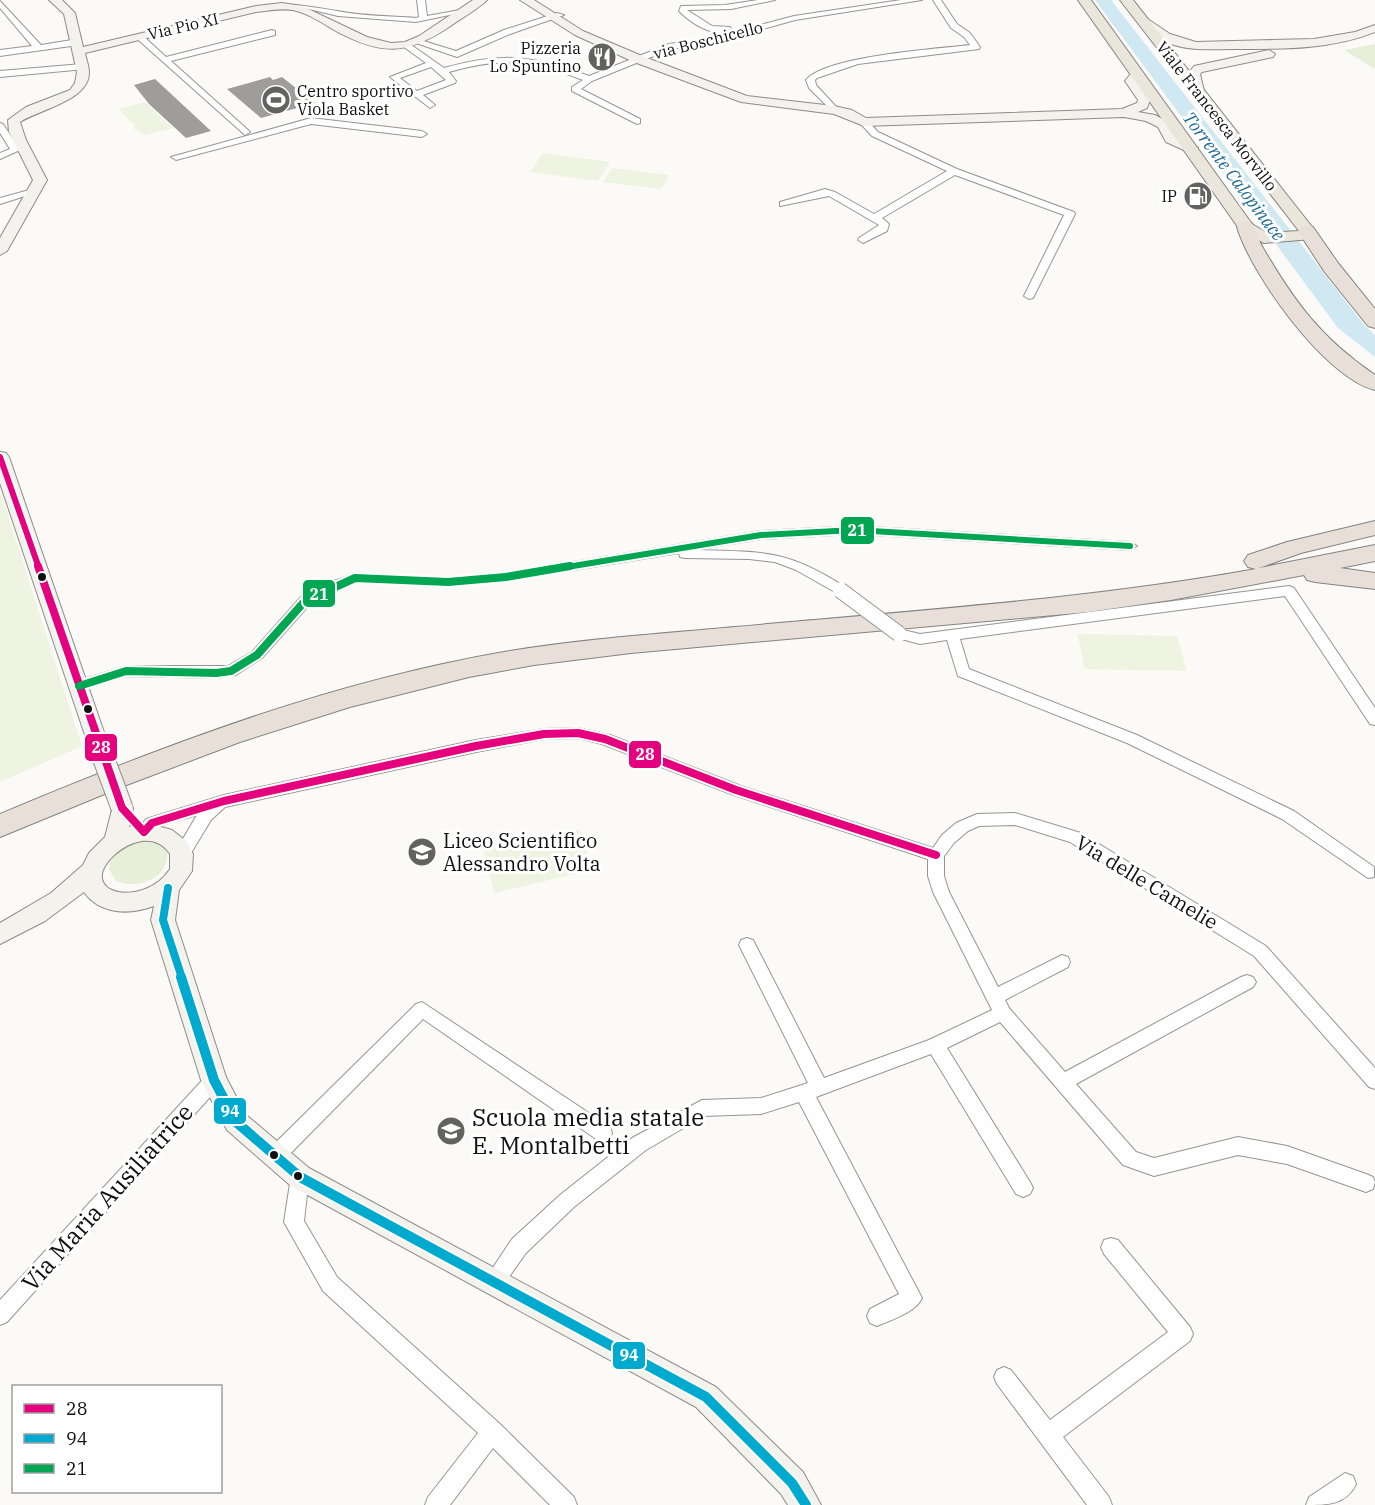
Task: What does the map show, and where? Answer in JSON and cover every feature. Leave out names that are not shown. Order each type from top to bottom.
[{"type":"highway","points":[[1246,227],[1329,334],[1375,371]]},
{"type":"highway","points":[[1246,227],[1252,246],[1300,319],[1314,336],[1340,360],[1375,384]]},
{"type":"highway","points":[[1304,234],[1375,305]]},
{"type":"highway","points":[[1304,234],[1375,322]]},
{"type":"highway","points":[[1264,567],[1295,547],[1375,528]]},
{"type":"highway","points":[[0,826],[86,789],[240,730],[338,699],[470,668],[598,647],[1052,607],[1264,567],[1375,540]]},
{"type":"highway","points":[[0,808],[88,770],[240,713],[330,686],[470,654],[591,634],[1081,590],[1375,553]]},
{"type":"highway","points":[[1264,567],[1375,581]]},
{"type":"main road","points":[[1084,0],[1246,227],[1257,236],[1267,238],[1304,234]]},
{"type":"main road","name":"Viale Francesca Morvillo","points":[[1126,0],[1304,234]]},
{"type":"street","points":[[55,0],[69,13],[83,69]]},
{"type":"street","points":[[421,0],[423,19]]},
{"type":"street","points":[[412,44],[481,0]]},
{"type":"street","points":[[526,0],[588,30],[771,101]]},
{"type":"street","points":[[538,0],[579,33],[638,59],[745,99],[848,113],[864,122],[875,134],[954,171],[1070,214],[1029,296]]},
{"type":"street","points":[[771,0],[721,8],[689,7],[683,11],[703,27],[718,30],[780,15],[794,18]]},
{"type":"street","name":"via Boschicello","points":[[590,79],[669,48],[717,39],[794,18],[918,0]]},
{"type":"street","points":[[834,110],[813,86],[810,80],[814,76],[857,62],[976,48],[967,35],[954,26],[938,0]]},
{"type":"street","points":[[0,3],[38,47]]},
{"type":"street","points":[[256,9],[267,4],[292,3],[338,14],[423,19],[460,12]]},
{"type":"street","name":"Via Pio XI","points":[[79,46],[118,43],[138,36],[256,9],[279,6],[297,8],[365,41],[412,44]]},
{"type":"street","points":[[412,44],[457,54],[507,32],[556,16]]},
{"type":"street","points":[[1140,17],[1164,38],[1196,46],[1320,42],[1357,36],[1375,27]]},
{"type":"street","points":[[164,60],[272,33]]},
{"type":"street","points":[[1199,95],[1194,74],[1198,69],[1375,35]]},
{"type":"street","points":[[138,36],[245,132]]},
{"type":"street","points":[[3,122],[74,93],[81,83],[87,59],[118,43]]},
{"type":"street","points":[[412,44],[431,64],[443,70],[452,81],[417,94]]},
{"type":"street","points":[[1233,45],[1250,51],[1250,58]]},
{"type":"street","points":[[0,53],[38,47],[79,46]]},
{"type":"street","points":[[443,70],[466,64],[515,60],[542,63],[590,79]]},
{"type":"street","points":[[430,105],[394,77],[431,64]]},
{"type":"street","points":[[0,74],[83,69]]},
{"type":"street","points":[[1124,113],[1143,105],[1144,100],[1131,81],[1137,74]]},
{"type":"street","points":[[590,79],[578,85],[575,89],[577,92],[637,121]]},
{"type":"street","points":[[864,122],[1124,113],[1150,118],[1163,125],[1172,139],[1191,148]]},
{"type":"street","points":[[176,157],[311,121],[422,134]]},
{"type":"street","points":[[0,156],[15,150],[3,122]]},
{"type":"street","points":[[0,251],[36,191],[40,180],[35,165],[13,129],[3,122]]},
{"type":"street","points":[[875,218],[954,171]]},
{"type":"street","points":[[0,201],[36,191]]},
{"type":"street","points":[[784,204],[825,192],[832,194],[884,225],[883,229],[863,240]]},
{"type":"street","points":[[0,457],[122,808],[144,832]]},
{"type":"street","points":[[79,686],[126,671],[216,674],[231,671],[257,655],[305,601],[355,578],[447,582],[506,577],[760,535],[854,530],[1130,546]]},
{"type":"street","points":[[655,552],[746,555],[786,561],[814,573],[899,634],[920,639],[1289,591],[1375,720]]},
{"type":"street","points":[[952,635],[963,672],[1123,735],[1288,815],[1368,872]]},
{"type":"street","points":[[144,832],[152,823],[224,801],[476,746],[544,734],[578,733],[605,739],[746,794],[936,855],[936,876],[941,892],[999,1005],[1130,1160],[1154,1167],[1238,1146],[1287,1155],[1366,1183]]},
{"type":"street","points":[[182,855],[205,816],[224,801]]},
{"type":"street","points":[[115,841],[122,808]]},
{"type":"street","name":"Via delle Camelie","points":[[936,855],[962,827],[977,820],[1015,819],[1075,837],[1260,951],[1375,1081]]},
{"type":"street","points":[[48,909],[78,901],[102,899],[122,904],[146,901],[168,888],[177,877],[182,866],[182,855],[178,845],[169,837],[144,832],[115,841],[94,861],[90,872],[90,883],[94,892],[102,899]]},
{"type":"street","points":[[0,934],[48,909],[75,889],[90,872]]},
{"type":"street","points":[[168,888],[163,920],[214,1080],[236,1122],[300,1177],[706,1397],[792,1483],[806,1505]]},
{"type":"street","points":[[133,904],[149,910],[163,920]]},
{"type":"street","points":[[747,945],[812,1090],[912,1298],[877,1316]]},
{"type":"street","points":[[494,1281],[519,1246],[567,1201],[639,1144],[702,1108],[761,1106],[935,1045],[1062,962]]},
{"type":"street","points":[[1063,1082],[1247,982]]},
{"type":"street","points":[[274,1157],[422,1009],[603,1133]]},
{"type":"street","points":[[935,1045],[1023,1188]]},
{"type":"street","name":"Via Maria Ausiliatrice","points":[[0,1315],[214,1080]]},
{"type":"street","points":[[300,1177],[294,1222],[330,1284],[492,1432],[566,1505]]},
{"type":"street","points":[[1048,1435],[1183,1334],[1111,1247]]},
{"type":"street","points":[[1004,1377],[1101,1505]]},
{"type":"street","points":[[436,1505],[492,1432]]},
{"type":"street","points":[[1317,1505],[1345,1484]]},
{"type":"green space","points":[[1375,44],[1375,69],[1344,50]]},
{"type":"green space","points":[[145,102],[163,119],[155,122],[164,120],[173,128],[144,135],[133,128],[136,126],[118,109]]},
{"type":"green space","points":[[543,153],[610,162],[598,181],[530,172]]},
{"type":"green space","points":[[612,168],[669,175],[661,189],[603,182]]},
{"type":"green space","points":[[0,491],[82,746],[0,782]]},
{"type":"green space","points":[[1077,634],[1177,636],[1187,671],[1085,669]]},
{"type":"green space","points":[[580,830],[592,870],[494,893],[484,851]]},
{"type":"green space","points":[[142,840],[158,842],[167,851],[163,869],[150,880],[141,883],[123,883],[115,880],[109,869],[116,853]]},
{"type":"water","name":"Torrente Calopinace","points":[[1095,0],[1111,0],[1365,326],[1375,335],[1375,357],[1338,328]]},
{"type":"building","name":"Centro sportivo Viola Basket","points":[[270,77],[273,80],[282,77],[315,103],[261,118],[227,89]]},
{"type":"building","points":[[155,79],[211,131],[186,138],[149,104],[134,85]]},
{"type":"transit line","name":"28","points":[[0,457],[122,808],[144,832],[152,823],[224,801],[476,746],[544,734],[578,733],[605,739],[736,790],[936,855]]},
{"type":"transit line","name":"21","points":[[79,686],[126,671],[216,673],[231,671],[257,655],[305,601],[355,578],[448,582],[506,577],[761,535],[854,530],[1130,546]]},
{"type":"transit line","name":"94","points":[[168,888],[163,920],[214,1080],[236,1122],[300,1177],[706,1397],[792,1483],[806,1505]]},
{"type":"place","name":"Pizzeria Lo Spuntino","points":[[602,57]]},
{"type":"place","name":"Centro sportivo Viola Basket","points":[[276,100]]},
{"type":"place","name":"IP","points":[[1198,196]]},
{"type":"place","name":"Liceo Scientifico Alessandro Volta","points":[[422,852]]},
{"type":"place","name":"Scuola media statale E. Montalbetti","points":[[451,1131]]}]
